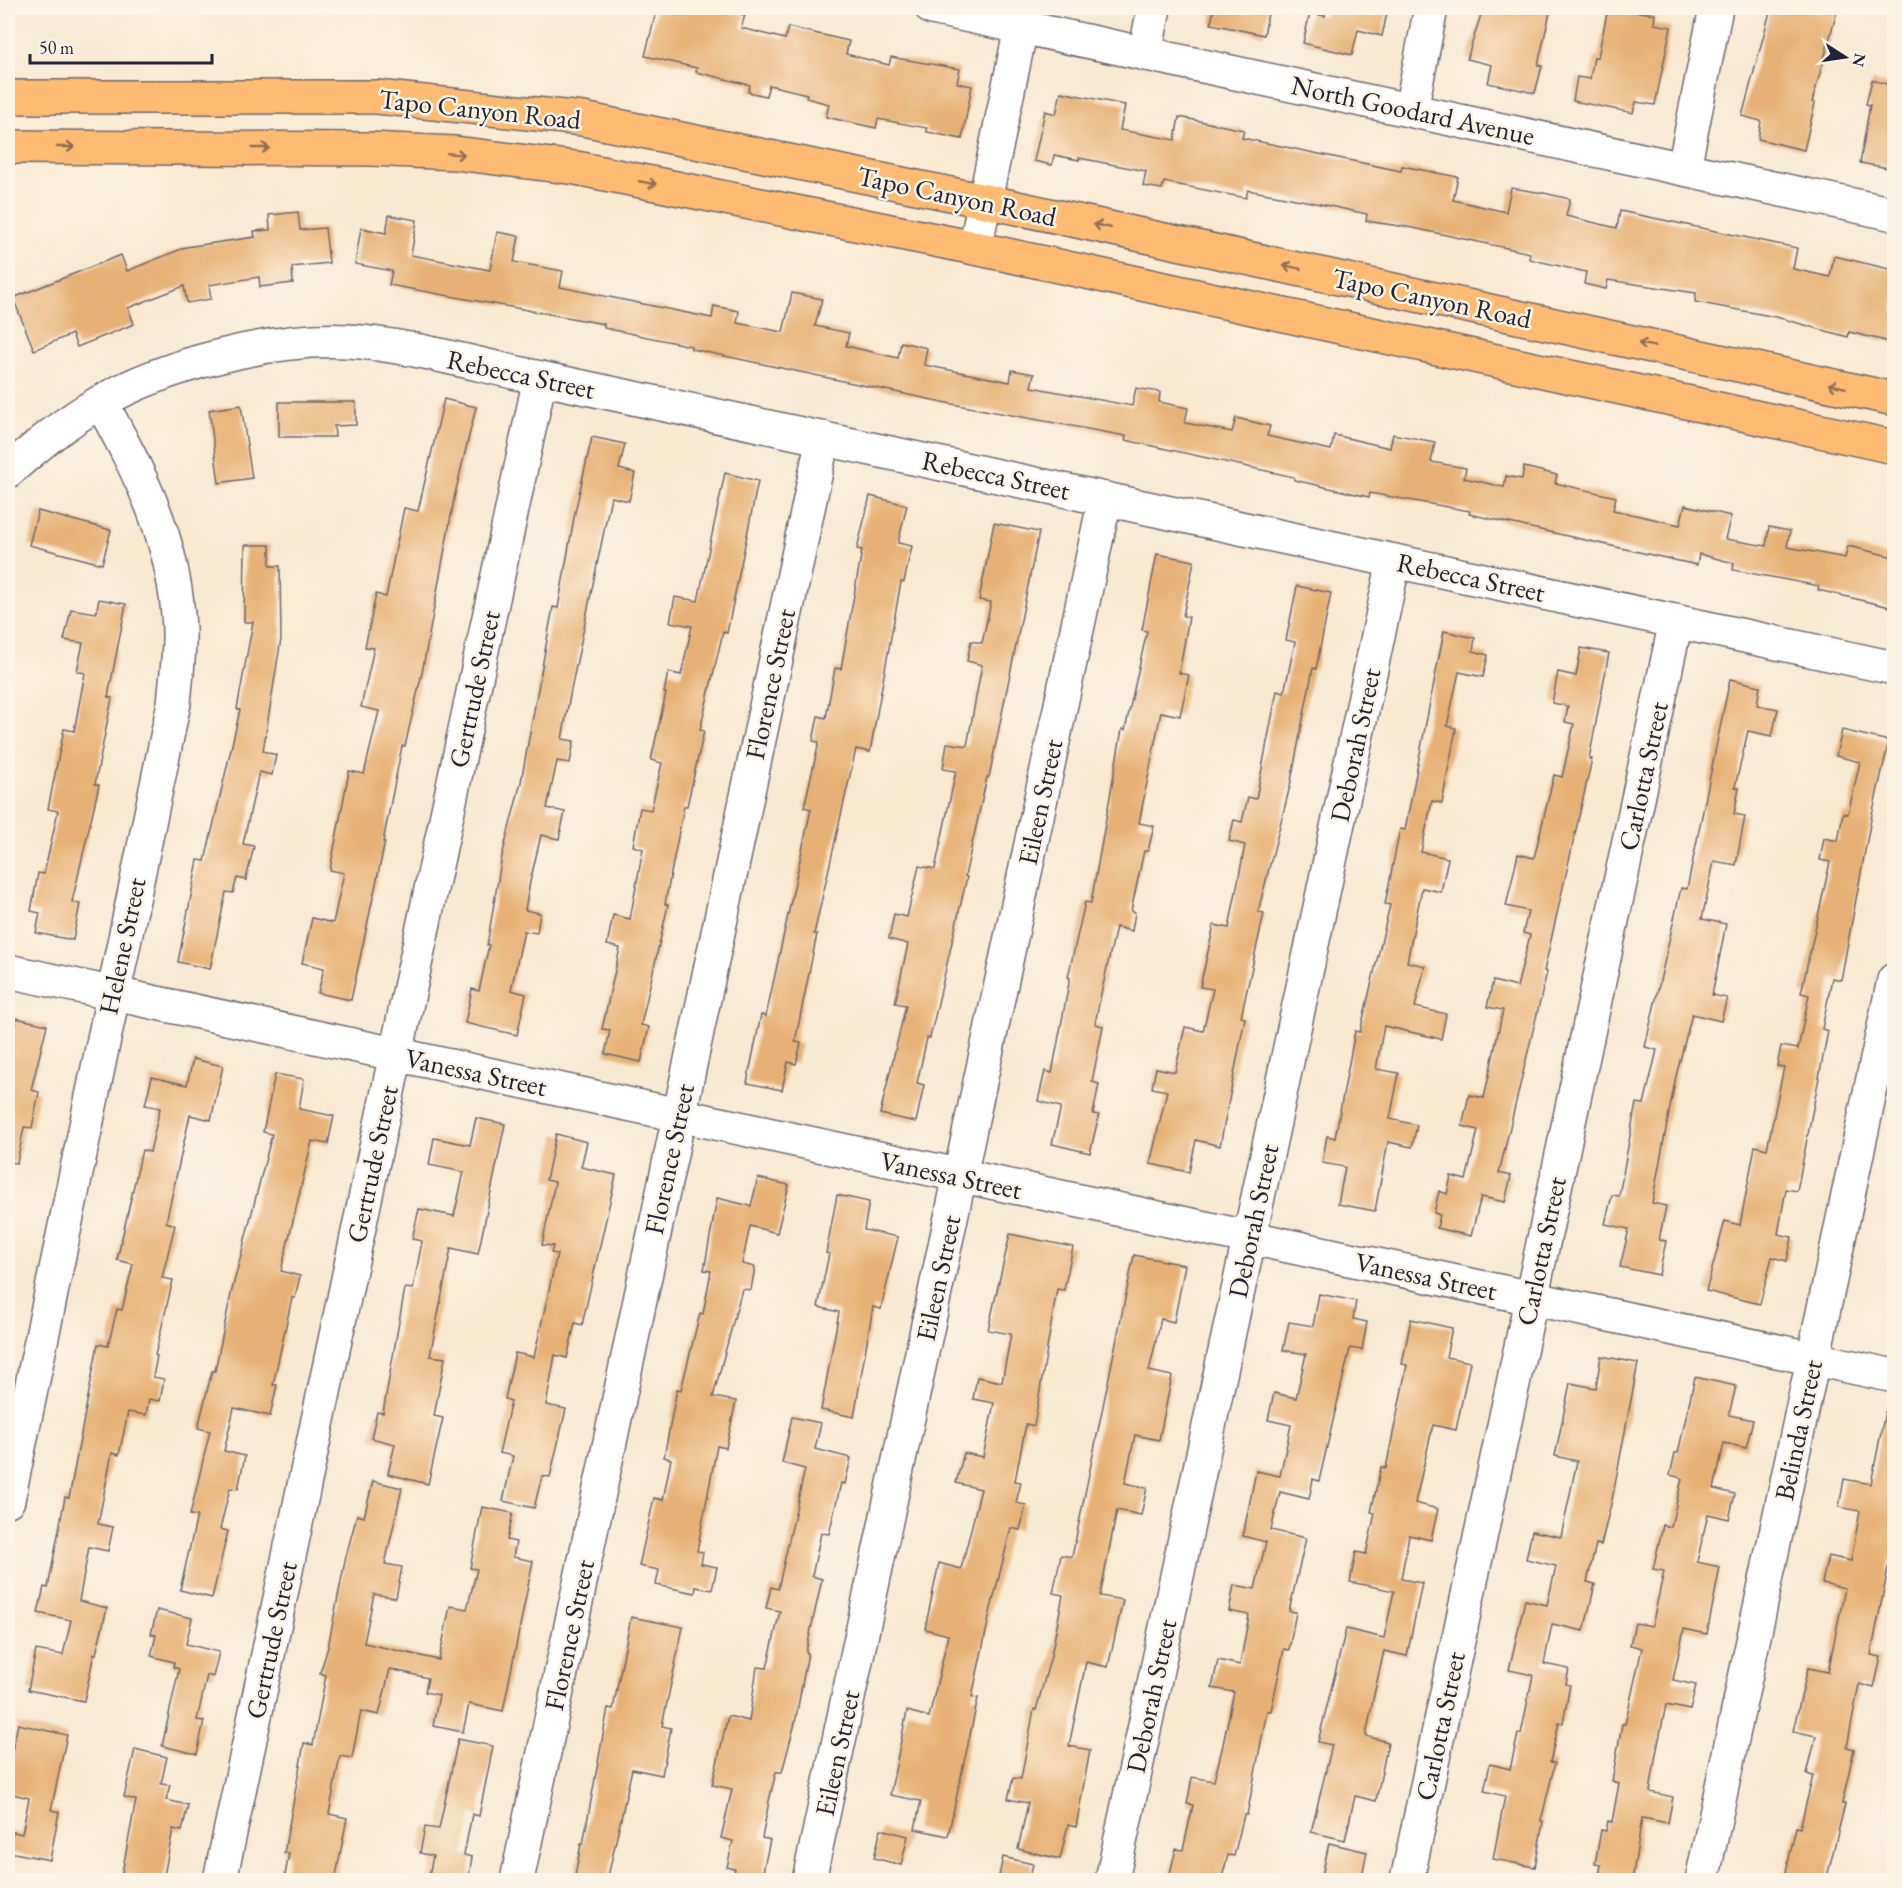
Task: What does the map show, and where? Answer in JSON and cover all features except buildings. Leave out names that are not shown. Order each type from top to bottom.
[{"type":"main road","name":"Tapo Canyon Road","points":[[8,97],[377,97],[583,119],[985,201],[1894,399]]},
{"type":"main road","name":"Tapo Canyon Road","points":[[8,147],[370,149],[455,153],[576,168],[975,249],[1894,447]]},
{"type":"street","name":"North Goodard Avenue","points":[[932,8],[1894,214]]},
{"type":"street","points":[[1145,54],[1154,8]]},
{"type":"street","points":[[1411,110],[1431,8]]},
{"type":"street","points":[[1684,168],[1716,8]]},
{"type":"street","points":[[975,249],[1021,28]]},
{"type":"street","name":"Rebecca Street","points":[[8,471],[56,430],[100,402],[149,380],[256,348],[304,341],[348,341],[385,345],[1894,668]]},
{"type":"street","name":"Gertrude Street","points":[[220,1881],[540,378]]},
{"type":"street","name":"Helene Street","points":[[8,1500],[174,702],[179,631],[174,575],[162,526],[142,479],[100,402]]},
{"type":"street","name":"Florence Street","points":[[517,1881],[823,438]]},
{"type":"street","name":"Eileen Street","points":[[809,1881],[1105,499]]},
{"type":"street","name":"Deborah Street","points":[[1112,1881],[1394,561]]},
{"type":"street","name":"Carlotta Street","points":[[1407,1881],[1676,621]]},
{"type":"street","name":"Vanessa Street","points":[[8,971],[1894,1376]]},
{"type":"street","name":"Belinda Street","points":[[1702,1881],[1894,980]]}]
